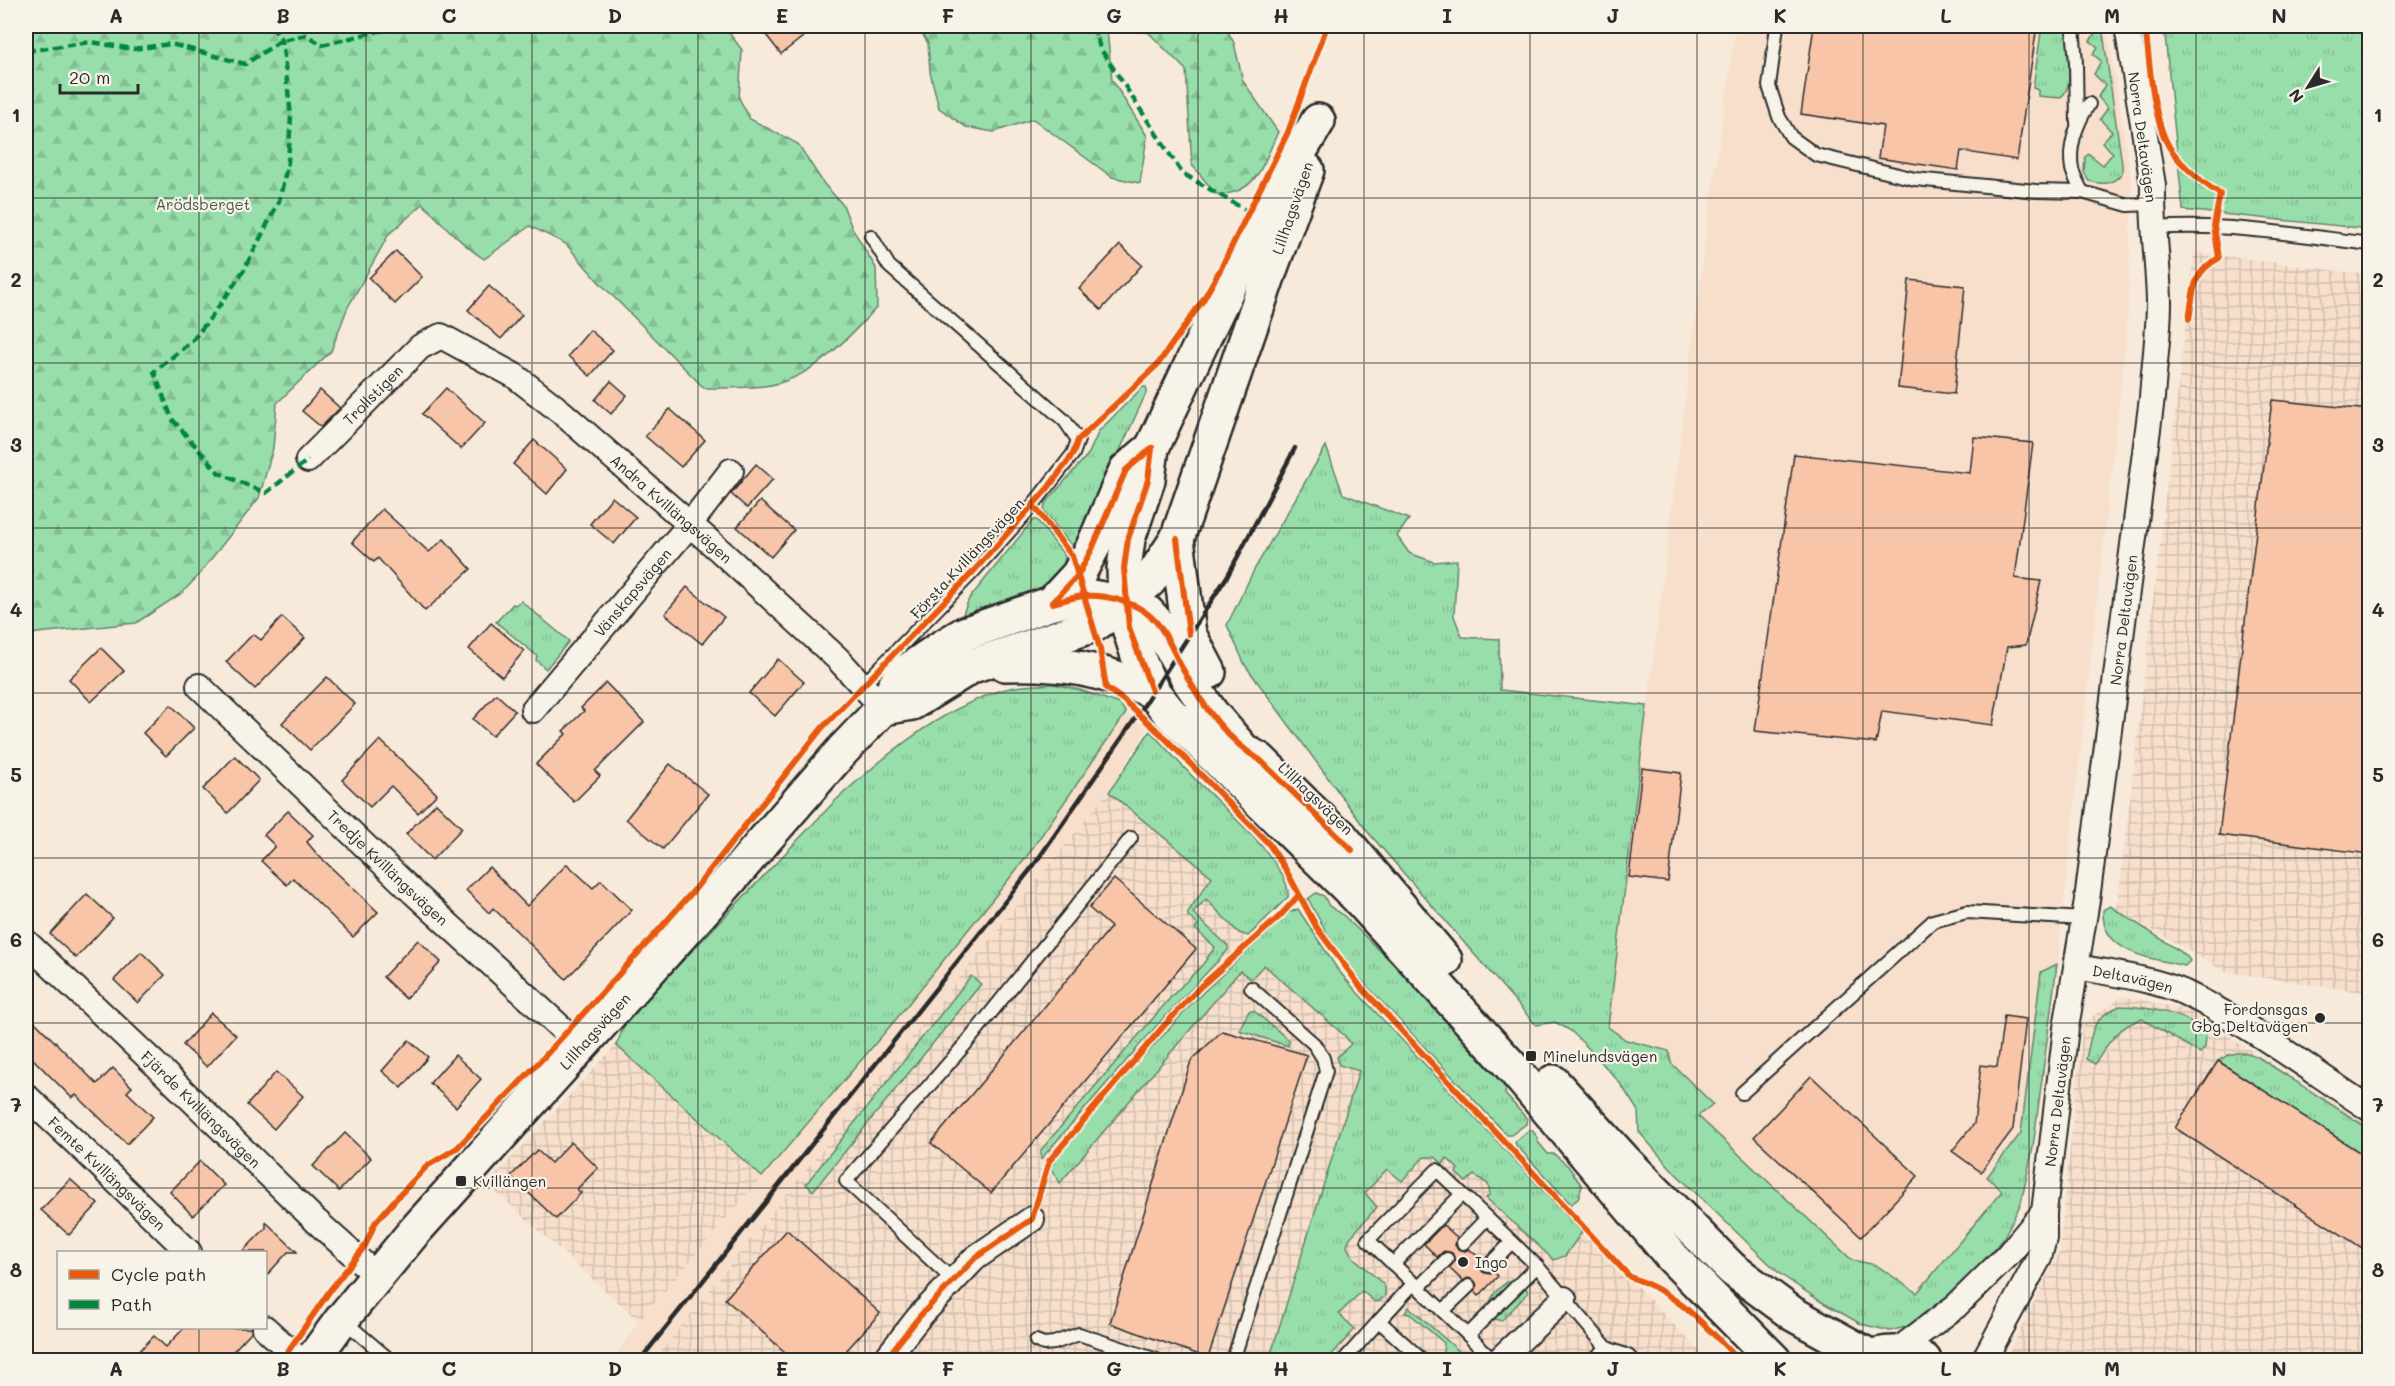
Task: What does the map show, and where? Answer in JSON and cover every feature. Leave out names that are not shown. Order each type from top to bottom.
[{"type":"main road","name":"Lillhagsvägen","points":[[873,697],[912,703],[972,666],[1094,626],[1125,603],[1150,580],[1177,539],[1273,262],[1306,175],[1318,121],[1266,211],[1152,448],[1148,480],[1128,539],[1124,568],[1125,603],[1135,648],[1152,691]]},
{"type":"main road","name":"Lillhagsvägen","points":[[1052,603],[1078,575],[1092,549],[1126,470],[1152,448]]},
{"type":"main road","name":"Lillhagsvägen","points":[[1177,539],[1189,634],[1204,665],[1229,700],[1352,850]]},
{"type":"main road","name":"Lillhagsvägen","points":[[312,1360],[376,1276],[582,1047],[842,751],[873,697],[901,675],[964,634],[1052,603],[1086,596],[1125,603],[1148,614],[1157,623],[1190,682],[1212,714],[1244,751],[1260,760],[1352,850]]},
{"type":"main road","name":"Lillhagsvägen","points":[[972,666],[1040,663],[1076,666],[1124,679],[1152,691]]},
{"type":"main road","points":[[1152,691],[1210,753],[1357,897],[1510,1066],[1673,1258],[1774,1360]]},
{"type":"main road","points":[[1352,850],[1421,933],[1591,1125],[1732,1269],[1792,1314],[1888,1358]]},
{"type":"street","name":"Norra Deltavägen","points":[[1984,1360],[2039,1258],[2044,1238],[2044,1212],[2066,1028],[2084,919],[2152,398],[2159,321],[2153,185],[2127,26]]},
{"type":"street","name":"Andra Kvillängsvägen","points":[[441,336],[524,383],[560,411],[690,524],[838,659],[873,697]]},
{"type":"street","name":"Trollstigen","points":[[308,460],[420,348],[441,336]]},
{"type":"street","name":"Vänskapsvägen","points":[[533,710],[690,524],[731,471]]},
{"type":"street","name":"Tredje Kvillängsvägen","points":[[199,686],[414,893],[582,1047]]},
{"type":"street","name":"Fjärde Kvillängsvägen","points":[[26,942],[376,1276]]},
{"type":"street","name":"Deltavägen","points":[[2077,967],[2128,977],[2182,992],[2236,1021],[2370,1109]]},
{"type":"street","name":"Femte Kvillängsvägen","points":[[26,1096],[188,1251]]},
{"type":"street","points":[[1888,1358],[1956,1306],[2007,1256],[2044,1212]]},
{"type":"street","points":[[885,1360],[919,1317],[975,1258],[1032,1220]]},
{"type":"street","points":[[1499,1360],[1564,1299]]},
{"type":"street","points":[[266,1329],[300,1360]]},
{"type":"lane","points":[[1777,26],[1769,86],[1779,117],[1791,137],[1816,155],[1915,179],[2036,191],[2082,192],[2128,205],[2186,226],[2236,227],[2370,244]]},
{"type":"lane","points":[[2073,26],[2077,123],[2072,147],[2072,170],[2082,192]]},
{"type":"lane","points":[[2077,123],[2089,104]]},
{"type":"lane","name":"Första Kvillängsvägen","points":[[871,236],[888,266],[1065,421],[1078,440],[1073,454],[1033,505],[972,573],[873,697]]},
{"type":"lane","points":[[953,1280],[846,1181],[969,1040],[1131,838]]},
{"type":"lane","points":[[1742,1093],[1933,921],[1967,912],[2084,919]]},
{"type":"lane","points":[[1233,1360],[1326,1071],[1323,1058],[1314,1044],[1251,988]]},
{"type":"lane","points":[[1492,1360],[1368,1240],[1437,1170],[1537,1266],[1607,1348],[1628,1356],[1632,1360]]},
{"type":"lane","points":[[1393,1264],[1462,1194]]},
{"type":"lane","points":[[1463,1243],[1487,1218]]},
{"type":"lane","points":[[1488,1266],[1512,1242]]},
{"type":"lane","points":[[1344,1360],[1379,1321],[1447,1259]]},
{"type":"lane","points":[[1468,1335],[1537,1266]]},
{"type":"lane","points":[[1443,1311],[1469,1286]]},
{"type":"lane","points":[[342,1319],[390,1360]]},
{"type":"lane","points":[[1379,1321],[1422,1360]]},
{"type":"lane","points":[[1036,1341],[1044,1344],[1054,1343],[1079,1334],[1157,1360]]},
{"type":"lane","points":[[1593,1360],[1607,1348]]},
{"type":"shaded area","points":[[1736,26],[2107,26],[2132,186],[2127,330],[2057,964],[2041,972],[2021,1133],[1987,1177],[2003,1191],[1917,1293],[1876,1265],[1852,1260],[1698,1116],[1712,1103],[1671,1063],[1669,1051],[1626,1040],[1608,1027],[1705,240]]},
{"type":"shaded area","points":[[2194,252],[2369,275],[2369,993],[2226,972],[2117,910]]},
{"type":"shaded area","points":[[1126,713],[1148,728],[1109,790],[654,1360],[613,1360],[639,1321],[897,1018],[1025,859]]},
{"type":"shaded area","points":[[1109,790],[1338,976],[1708,1360],[654,1360]]},
{"type":"shaded area","points":[[2123,996],[2187,1010],[2369,1126],[2369,1360],[2005,1360],[2059,1253],[2083,1023]]},
{"type":"shaded area","points":[[616,1045],[762,1177],[639,1321],[487,1184]]},
{"type":"green space","name":"Arödsberget","points":[[26,26],[724,26],[742,50],[739,98],[750,119],[798,144],[824,184],[843,205],[852,228],[876,268],[877,307],[827,357],[797,376],[764,386],[704,388],[598,281],[566,244],[530,226],[484,259],[459,240],[423,204],[389,234],[347,309],[331,351],[277,403],[273,448],[259,498],[197,577],[182,593],[136,623],[37,633],[26,637]]},
{"type":"green space","points":[[917,26],[1225,26],[1234,43],[1243,81],[1278,132],[1263,166],[1250,183],[1241,190],[1216,194],[1192,165],[1186,70],[1148,32],[1107,30],[1112,80],[1147,136],[1140,183],[1112,177],[1033,119],[994,132],[966,127],[939,108],[930,72],[928,43]]},
{"type":"green space","points":[[2042,26],[2065,26],[2070,75],[2065,92],[2060,98],[2038,96],[2038,90],[2033,88]]},
{"type":"green space","points":[[2091,26],[2102,26],[2122,164],[2122,173],[2119,177],[2111,182],[2103,183],[2089,181],[2084,172],[2085,157],[2089,154],[2103,165],[2113,153],[2102,142],[2112,132],[2100,119],[2108,108],[2098,97],[2105,85],[2094,74],[2101,61],[2093,54],[2098,47],[2090,41],[2094,35],[2088,30]]},
{"type":"green space","points":[[2164,26],[2369,26],[2369,229],[2183,210]]},
{"type":"green space","points":[[1143,387],[1146,387],[1147,391],[1080,538],[1071,545],[1044,511],[1045,504],[1089,453],[1099,431]]},
{"type":"green space","points":[[1326,446],[1343,494],[1409,519],[1397,536],[1409,553],[1434,562],[1457,560],[1454,616],[1462,637],[1499,639],[1500,690],[1647,706],[1608,1027],[1626,1040],[1669,1051],[1671,1063],[1713,1104],[1698,1116],[1852,1260],[1876,1265],[1917,1293],[2002,1191],[1987,1177],[2021,1133],[2041,972],[2057,964],[2033,1147],[2021,1203],[2004,1237],[1978,1269],[1935,1312],[1913,1325],[1890,1331],[1861,1324],[1820,1301],[1780,1274],[1675,1173],[1639,1132],[1638,1111],[1620,1083],[1592,1052],[1571,1031],[1555,1022],[1536,1025],[1367,831],[1245,665],[1227,625],[1254,570]]},
{"type":"green space","points":[[1033,520],[1037,520],[1065,556],[1063,570],[1044,591],[966,618],[963,614],[969,599]]},
{"type":"green space","points":[[521,601],[569,641],[546,669],[536,660],[537,656],[496,622],[513,604]]},
{"type":"green space","points":[[1054,684],[1120,704],[1126,713],[1025,859],[897,1018],[762,1177],[616,1045],[628,1018],[835,801],[891,752],[932,723],[976,700],[1013,688]]},
{"type":"green space","points":[[1150,731],[1252,835],[1278,868],[1286,884],[1288,897],[1248,936],[1239,933],[1206,899],[1193,913],[1228,946],[1228,950],[1160,1022],[1041,1159],[1041,1150],[1171,997],[1203,964],[1215,947],[1195,929],[1198,925],[1188,916],[1188,912],[1212,877],[1109,792]]},
{"type":"green space","points":[[1316,893],[1324,896],[1329,906],[1342,914],[1407,977],[1469,1042],[1506,1089],[1505,1094],[1527,1119],[1526,1124],[1511,1135],[1507,1135],[1352,970],[1328,935],[1308,899]]},
{"type":"green space","points":[[2110,906],[2186,955],[2190,961],[2185,966],[2158,960],[2131,952],[2119,945],[2110,936],[2105,925],[2103,910]]},
{"type":"green space","points":[[1298,909],[1338,970],[1357,992],[1582,1232],[1565,1256],[1554,1260],[1486,1198],[1490,1194],[1488,1184],[1474,1175],[1466,1182],[1456,1173],[1458,1169],[1447,1158],[1443,1164],[1435,1157],[1424,1157],[1402,1181],[1387,1169],[1365,1193],[1377,1207],[1349,1239],[1347,1247],[1353,1257],[1383,1284],[1385,1296],[1375,1302],[1362,1291],[1339,1314],[1355,1329],[1327,1360],[1269,1360],[1359,1071],[1339,1065],[1337,1057],[1351,1044],[1345,1036],[1264,965],[1251,979],[1240,971],[1060,1183],[1051,1169],[1056,1158],[1119,1084],[1195,1000],[1288,913]]},
{"type":"green space","points":[[971,976],[981,984],[813,1191],[806,1184]]},
{"type":"green space","points":[[2120,1006],[2154,1010],[2190,1022],[2206,1035],[2205,1048],[2200,1053],[2142,1019],[2120,1031],[2109,1042],[2095,1064],[2086,1059],[2094,1027],[2103,1016]]},
{"type":"green space","points":[[1249,1011],[1254,1011],[1289,1040],[1288,1046],[1239,1030]]},
{"type":"green space","points":[[2237,1053],[2248,1053],[2258,1057],[2369,1129],[2369,1159],[2218,1061]]},
{"type":"green space","points":[[1532,1130],[1548,1154],[1554,1154],[1568,1166],[1582,1186],[1578,1199],[1571,1204],[1516,1145],[1515,1142]]},
{"type":"green space","points":[[1512,1280],[1522,1284],[1528,1293],[1501,1321],[1495,1319],[1488,1310],[1490,1301],[1499,1288]]},
{"type":"green space","points":[[1409,1307],[1465,1358],[1463,1360],[1442,1360],[1444,1343],[1410,1314],[1405,1313]]},
{"type":"building","points":[[759,26],[817,26],[781,54]]},
{"type":"building","points":[[1814,26],[2037,26],[2017,160],[1961,151],[1958,170],[1878,158],[1883,126],[1801,114]]},
{"type":"building","points":[[1120,245],[1142,265],[1101,310],[1079,289]]},
{"type":"building","points":[[396,251],[422,277],[395,304],[369,278]]},
{"type":"building","points":[[1909,280],[1965,286],[1954,394],[1898,388]]},
{"type":"building","points":[[489,286],[522,315],[501,339],[468,310]]},
{"type":"building","points":[[590,330],[613,350],[590,376],[568,356]]},
{"type":"building","points":[[611,381],[627,395],[611,414],[595,400]]},
{"type":"building","points":[[446,388],[485,423],[461,449],[422,414]]},
{"type":"building","points":[[320,390],[340,408],[321,427],[302,411]]},
{"type":"building","points":[[2272,400],[2370,410],[2370,854],[2219,835]]},
{"type":"building","points":[[670,409],[705,440],[681,467],[645,436]]},
{"type":"building","points":[[1974,437],[2033,443],[2015,578],[2041,581],[2026,645],[2007,647],[1993,725],[1882,711],[1876,743],[1755,731],[1794,454],[1970,473]]},
{"type":"building","points":[[534,440],[567,469],[547,494],[513,464]]},
{"type":"building","points":[[756,464],[773,479],[747,508],[731,494]]},
{"type":"building","points":[[612,497],[636,517],[614,544],[590,524]]},
{"type":"building","points":[[760,501],[794,530],[771,557],[737,527]]},
{"type":"building","points":[[382,509],[429,552],[444,539],[471,569],[425,611],[378,558],[374,562],[352,542]]},
{"type":"building","points":[[687,587],[724,617],[702,644],[665,614]]},
{"type":"building","points":[[282,617],[305,638],[255,689],[226,662],[253,634],[261,640]]},
{"type":"building","points":[[491,623],[524,651],[502,677],[469,649]]},
{"type":"building","points":[[101,648],[124,671],[91,702],[69,679]]},
{"type":"building","points":[[778,659],[804,682],[775,716],[749,693]]},
{"type":"building","points":[[327,677],[355,704],[310,750],[282,723]]},
{"type":"building","points":[[606,683],[644,722],[595,771],[600,776],[574,802],[536,764],[566,734],[563,731],[584,711],[581,708]]},
{"type":"building","points":[[496,694],[515,711],[492,736],[473,719]]},
{"type":"building","points":[[171,705],[194,728],[166,756],[143,733]]},
{"type":"building","points":[[380,740],[437,794],[418,813],[391,786],[370,807],[342,780]]},
{"type":"building","points":[[235,756],[259,780],[228,813],[203,789]]},
{"type":"building","points":[[670,764],[708,794],[663,849],[626,819]]},
{"type":"building","points":[[1642,768],[1681,773],[1668,882],[1629,877]]},
{"type":"building","points":[[436,803],[462,828],[432,860],[406,834]]},
{"type":"building","points":[[288,811],[313,835],[307,842],[317,854],[378,912],[353,937],[293,878],[287,885],[261,861],[275,846],[264,835]]},
{"type":"building","points":[[567,864],[593,888],[601,880],[632,910],[566,979],[493,908],[489,913],[466,890],[489,867],[527,906]]},
{"type":"building","points":[[1114,879],[1196,949],[991,1193],[931,1143],[1111,927],[1089,908]]},
{"type":"building","points":[[87,894],[113,918],[76,958],[50,934]]},
{"type":"building","points":[[418,940],[441,962],[406,999],[383,977]]},
{"type":"building","points":[[141,952],[165,975],[138,1003],[114,980]]},
{"type":"building","points":[[26,1013],[97,1084],[113,1068],[132,1087],[127,1092],[153,1117],[127,1144],[76,1095],[72,1098],[26,1052]]},
{"type":"building","points":[[211,1013],[236,1035],[207,1067],[183,1045]]},
{"type":"building","points":[[2004,1016],[2026,1019],[2013,1129],[1981,1172],[1952,1151],[1974,1124],[1981,1065],[1997,1067]]},
{"type":"building","points":[[1222,1031],[1307,1055],[1208,1358],[1110,1323],[1191,1061]]},
{"type":"building","points":[[409,1040],[428,1057],[402,1088],[382,1071]]},
{"type":"building","points":[[455,1055],[481,1079],[456,1107],[430,1083]]},
{"type":"building","points":[[2218,1061],[2370,1159],[2370,1253],[2175,1128]]},
{"type":"building","points":[[276,1072],[303,1096],[274,1129],[247,1105]]},
{"type":"building","points":[[1811,1076],[1918,1176],[1861,1237],[1754,1137]]},
{"type":"building","points":[[345,1133],[371,1158],[339,1191],[313,1166]]},
{"type":"building","points":[[571,1142],[598,1168],[577,1189],[581,1193],[556,1219],[511,1176],[537,1150],[551,1163]]},
{"type":"building","points":[[200,1161],[224,1185],[193,1216],[170,1192]]},
{"type":"building","points":[[70,1179],[98,1204],[69,1235],[41,1210]]},
{"type":"building","points":[[266,1222],[297,1252],[288,1252],[267,1275],[267,1251],[243,1251],[266,1228]]},
{"type":"building","points":[[1443,1225],[1457,1237],[1455,1245],[1458,1249],[1465,1251],[1469,1249],[1482,1260],[1480,1268],[1483,1272],[1490,1274],[1494,1272],[1498,1276],[1479,1296],[1475,1292],[1477,1285],[1474,1280],[1468,1278],[1463,1281],[1449,1268],[1455,1261],[1452,1253],[1444,1251],[1437,1257],[1424,1244]]},
{"type":"building","points":[[787,1230],[880,1313],[838,1360],[794,1360],[725,1299]]},
{"type":"building","points":[[183,1329],[251,1329],[251,1332],[225,1360],[130,1360],[154,1336],[166,1347]]},
{"type":"railway","points":[[640,1360],[1034,865],[1139,713],[1228,575],[1295,448]]},
{"type":"marked path","points":[[271,26],[282,40],[291,116],[288,162],[279,201],[244,270],[215,312],[193,340],[154,372],[172,419],[219,473],[266,493],[308,460]]},
{"type":"marked path","points":[[26,51],[91,42],[133,49],[171,44],[245,64],[282,40],[306,35],[322,45],[399,26]]},
{"type":"marked path","points":[[1093,26],[1100,48],[1182,173],[1249,212]]},
{"type":"cycle path","points":[[282,1360],[331,1289],[365,1246],[375,1223],[394,1201],[427,1166],[457,1148],[544,1057],[695,889],[822,728],[972,573],[1048,488],[1073,454],[1078,440],[1158,364],[1203,300],[1221,268],[1288,132],[1327,26]]},
{"type":"cycle path","points":[[2145,26],[2154,98],[2165,139],[2175,155],[2189,170],[2220,194],[2214,226],[2219,258],[2203,270],[2195,284],[2189,319]]},
{"type":"cycle path","points":[[1152,448],[1148,480],[1128,539],[1124,568],[1129,628],[1152,691]]},
{"type":"cycle path","points":[[1052,603],[1078,575],[1092,549],[1126,470],[1152,448]]},
{"type":"cycle path","points":[[1033,505],[1072,556],[1100,649],[1106,688],[1122,699],[1161,734],[1269,844],[1286,870],[1317,928],[1360,986],[1630,1277],[1647,1283],[1676,1301],[1739,1360]]},
{"type":"cycle path","points":[[1177,539],[1189,634]]},
{"type":"cycle path","points":[[1052,603],[1080,597],[1100,596],[1143,610],[1163,632],[1196,692],[1214,718],[1236,742],[1260,760],[1352,850]]},
{"type":"cycle path","points":[[885,1360],[919,1317],[975,1258],[1032,1219],[1049,1161],[1162,1028],[1200,987],[1280,916],[1298,896]]},
{"type":"place","name":"Fordonsgas Gbg Deltavägen","points":[[2320,1018]]},
{"type":"place","name":"Minelundsvägen","points":[[1531,1056]]},
{"type":"place","name":"Kvillängen","points":[[461,1181]]},
{"type":"place","name":"Ingo","points":[[1463,1262]]}]
